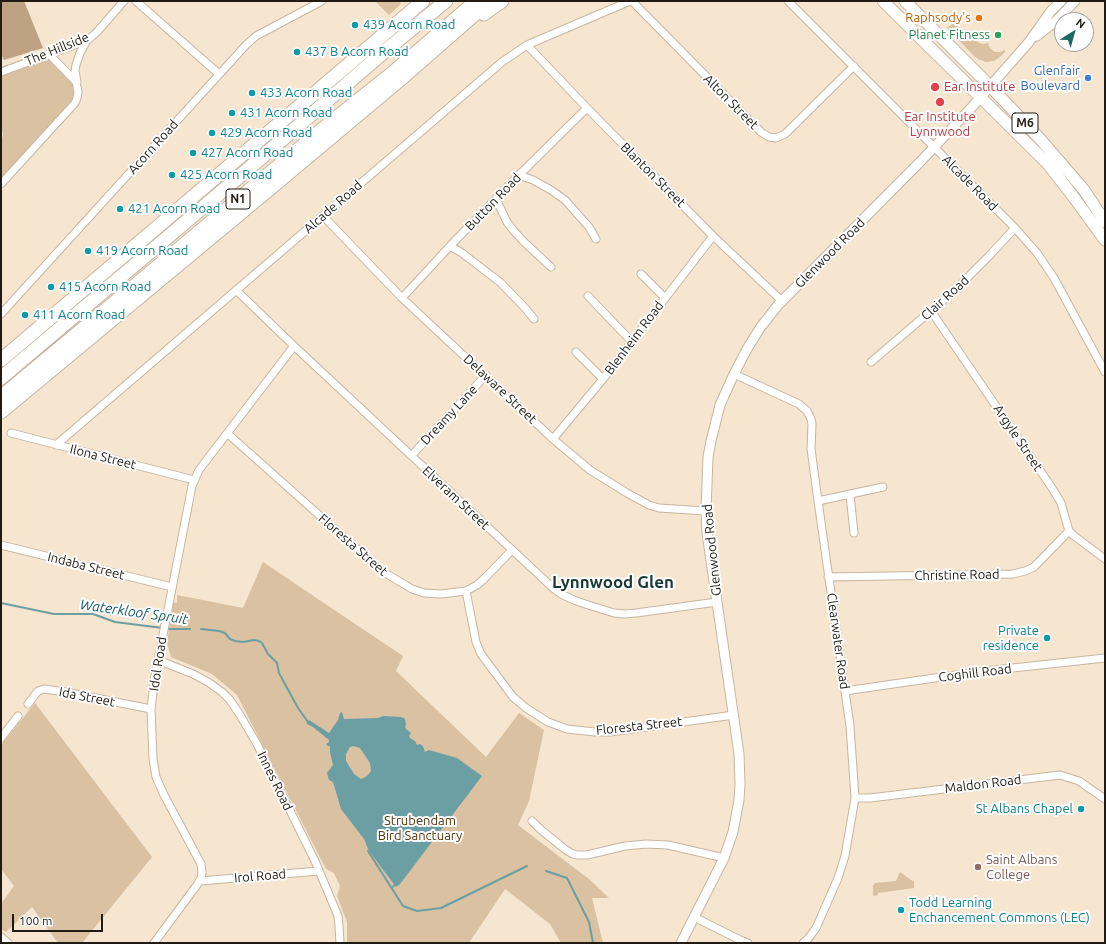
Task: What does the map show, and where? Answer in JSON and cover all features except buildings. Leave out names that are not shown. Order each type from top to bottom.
[{"type":"highway","points":[[1,360],[423,1]]},
{"type":"highway","name":"N1","points":[[1,378],[385,51],[446,1]]},
{"type":"highway","points":[[1,412],[402,78],[502,1]]},
{"type":"highway","points":[[402,78],[485,2]]},
{"type":"highway","name":"N1","points":[[1,397],[307,142],[396,70],[485,2]]},
{"type":"highway","points":[[1,418],[31,388]]},
{"type":"main road","name":"M6","points":[[883,1],[1048,164],[1105,240]]},
{"type":"main road","points":[[893,1],[975,88],[980,98]]},
{"type":"main road","name":"M6","points":[[905,1],[990,86],[1064,167],[1084,190],[1105,222]]},
{"type":"street","name":"The Hillside","points":[[1,72],[88,40],[124,1]]},
{"type":"street","points":[[136,1],[219,74]]},
{"type":"street","name":"Acorn Road","points":[[1,314],[253,38],[307,5],[322,1]]},
{"type":"street","name":"Alcade Road","points":[[56,445],[502,62],[527,46],[631,1]]},
{"type":"street","name":"Alton Street","points":[[631,1],[761,132],[769,137],[776,138],[785,134],[854,66]]},
{"type":"street","name":"Alcade Road","points":[[788,1],[934,146],[1015,228],[1037,253],[1054,278],[1105,372]]},
{"type":"street","points":[[1030,42],[1051,12],[1061,1]]},
{"type":"street","points":[[1030,42],[1057,20],[1075,1]]},
{"type":"street","points":[[1,184],[75,103],[78,92],[75,72],[76,65],[80,52],[88,40]]},
{"type":"street","name":"Glenwood Road","points":[[681,943],[724,858],[731,839],[739,800],[739,754],[707,533],[707,473],[711,442],[720,405],[746,349],[760,328],[782,301],[980,98],[1030,42]]},
{"type":"street","name":"Blanton Street","points":[[527,46],[713,236],[782,301]]},
{"type":"street","points":[[49,54],[77,84]]},
{"type":"street","name":"Button Road","points":[[402,298],[519,175],[587,108]]},
{"type":"street","points":[[519,175],[539,183],[565,200],[589,227],[596,239]]},
{"type":"street","points":[[496,199],[507,222],[514,231],[551,267]]},
{"type":"street","name":"Delaware Street","points":[[323,216],[402,298],[553,439],[590,470],[627,494],[649,505],[658,508],[706,511]]},
{"type":"street","name":"Clair Road","points":[[871,362],[970,276],[1015,228]]},
{"type":"street","name":"Blenheim Road","points":[[553,439],[603,379],[713,236]]},
{"type":"street","points":[[450,246],[462,253],[501,283],[534,319]]},
{"type":"street","points":[[641,274],[665,298]]},
{"type":"street","name":"Elveram Street","points":[[236,290],[512,550],[561,594],[574,600],[620,614],[633,614],[717,602]]},
{"type":"street","points":[[588,296],[632,342]]},
{"type":"street","name":"Argyle Street","points":[[931,311],[1052,488],[1060,503],[1069,531]]},
{"type":"street","name":"Idol Road","points":[[200,881],[202,873],[201,864],[166,800],[156,777],[153,759],[151,709],[153,687],[161,641],[190,493],[194,480],[199,470],[294,346]]},
{"type":"street","points":[[576,352],[603,379]]},
{"type":"street","name":"Clearwater Road","points":[[734,374],[799,404],[807,410],[811,419],[811,449],[852,741],[855,798],[845,856],[838,878],[816,928],[810,938],[803,943]]},
{"type":"street","name":"Dreamy Lane","points":[[412,456],[486,375]]},
{"type":"street","name":"Ilona Street","points":[[11,433],[194,480]]},
{"type":"street","name":"Floresta Street","points":[[228,434],[382,572],[407,586],[424,593],[441,594],[466,591],[476,642],[484,658],[516,700],[543,719],[567,729],[610,732],[734,715]]},
{"type":"street","points":[[818,501],[850,495],[883,486]]},
{"type":"street","points":[[850,495],[854,533]]},
{"type":"street","points":[[1069,531],[1105,559]]},
{"type":"street","name":"Christine Road","points":[[828,577],[978,576],[1013,574],[1034,567],[1069,531]]},
{"type":"street","name":"Indaba Street","points":[[1,545],[172,587]]},
{"type":"street","points":[[466,591],[486,578],[512,550]]},
{"type":"street","name":"Coghill Road","points":[[845,691],[976,672],[1105,658]]},
{"type":"street","name":"Innes Road","points":[[158,660],[204,679],[222,692],[235,706],[257,744],[319,871],[338,916],[340,926],[340,943]]},
{"type":"street","name":"Ida Street","points":[[28,704],[38,691],[44,689],[151,709]]},
{"type":"street","points":[[1,738],[18,716]]},
{"type":"street","name":"Maldon Road","points":[[855,798],[873,798],[1060,775],[1079,781],[1105,799]]},
{"type":"street","points":[[532,821],[563,847],[571,853],[577,855],[588,854],[620,846],[640,844],[668,845],[724,858]]},
{"type":"street","name":"Irol Road","points":[[200,881],[319,871]]},
{"type":"street","points":[[154,943],[200,881]]},
{"type":"street","points":[[694,917],[748,943]]},
{"type":"street","points":[[1,938],[8,943]]},
{"type":"green space","points":[[375,1],[399,1],[401,4],[389,15]]},
{"type":"green space","points":[[954,23],[966,36],[982,44],[988,43],[990,48],[995,52],[1005,50],[1005,52],[994,61],[986,62],[980,60],[975,57],[947,28]]},
{"type":"green space","points":[[41,59],[48,59],[69,79],[74,87],[74,94],[70,104],[1,179],[1,144],[3,134],[1,127],[1,75]]},
{"type":"green space","name":"Strubendam Bird Sanctuary","points":[[263,562],[403,656],[396,671],[486,757],[519,713],[544,730],[529,801],[518,825],[589,879],[609,898],[592,898],[603,943],[561,943],[550,924],[505,889],[469,943],[347,943],[347,922],[337,896],[340,886],[334,873],[326,869],[237,695],[212,674],[171,657],[167,643],[173,602],[177,603],[177,595],[243,608]]},
{"type":"green space","points":[[35,703],[152,857],[82,943],[58,943],[32,907],[6,932],[1,929],[1,904],[14,886],[1,869],[1,745]]},
{"type":"green space","points":[[900,872],[914,882],[914,888],[873,895],[873,886],[875,883],[896,881]]},
{"type":"shaded area","points":[[1,1],[24,1],[43,48],[4,60],[1,54]]},
{"type":"water","points":[[342,712],[344,719],[378,718],[383,716],[401,717],[405,719],[406,729],[411,733],[409,736],[410,738],[415,741],[417,745],[420,744],[423,746],[425,752],[429,750],[457,758],[482,776],[400,884],[396,887],[369,851],[364,839],[341,809],[333,782],[329,780],[327,773],[333,765],[330,746],[326,744],[329,740],[306,723],[309,720],[329,733],[338,720],[340,713]],"holes":[[[353,746],[360,748],[370,763],[371,771],[367,776],[361,779],[354,774],[346,761],[346,754],[350,747]]]},
{"type":"waterway","name":"Waterkloof Spruit","points":[[1,603],[54,614],[93,614],[115,622],[163,628]]},
{"type":"waterway","name":"Waterkloof Spruit","points":[[167,629],[190,629]]},
{"type":"waterway","name":"Waterkloof Spruit","points":[[201,629],[225,633],[230,639],[235,641],[243,642],[254,640],[262,643],[268,654],[277,663],[279,673],[298,708],[308,722]]},
{"type":"waterway","name":"Waterkloof Spruit","points":[[368,851],[403,906],[417,911],[441,908],[527,866]]},
{"type":"waterway","name":"Waterkloof Spruit","points":[[546,871],[567,878],[589,922],[593,943]]},
{"type":"waterway","name":"Waterkloof Spruit","points":[[392,888],[396,883]]},
{"type":"place","name":"Raphsody's","points":[[979,18]]},
{"type":"place","name":"439 Acorn Road","points":[[355,25]]},
{"type":"place","name":"Planet Fitness","points":[[998,35]]},
{"type":"place","name":"437 B Acorn Road","points":[[297,52]]},
{"type":"place","name":"Glenfair Boulevard","points":[[1088,78]]},
{"type":"place","name":"Ear Institute","points":[[935,87]]},
{"type":"place","name":"433 Acorn Road","points":[[252,93]]},
{"type":"place","name":"Ear Institute Lynnwood","points":[[940,102]]},
{"type":"place","name":"431 Acorn Road","points":[[232,113]]},
{"type":"place","name":"429 Acorn Road","points":[[212,133]]},
{"type":"place","name":"427 Acorn Road","points":[[193,153]]},
{"type":"place","name":"425 Acorn Road","points":[[172,175]]},
{"type":"place","name":"421 Acorn Road","points":[[120,209]]},
{"type":"place","name":"419 Acorn Road","points":[[88,251]]},
{"type":"place","name":"415 Acorn Road","points":[[51,287]]},
{"type":"place","name":"411 Acorn Road","points":[[25,315]]},
{"type":"place","name":"Private residence","points":[[1047,638]]},
{"type":"place","name":"St Albans Chapel","points":[[1081,809]]},
{"type":"place","name":"Saint Albans College","points":[[978,867]]},
{"type":"place","name":"Todd Learning Enchancement Commons (LEC)","points":[[901,910]]},
{"type":"district","name":"Lynnwood Glen","points":[[613,582]]}]
